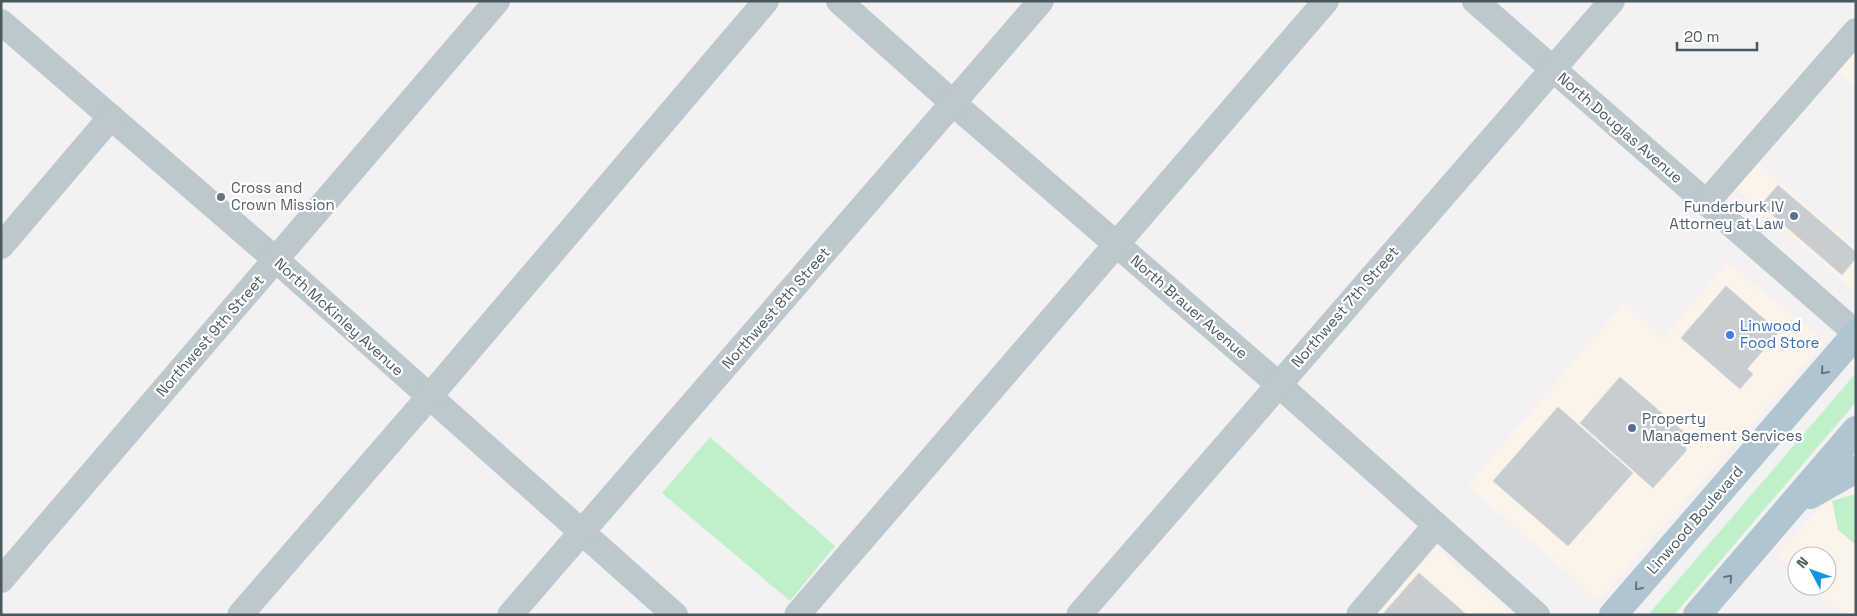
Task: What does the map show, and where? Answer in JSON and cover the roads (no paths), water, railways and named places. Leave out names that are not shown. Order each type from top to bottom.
[{"type":"main road","name":"Linwood Boulevard","points":[[1613,615],[1856,334]]},
{"type":"main road","points":[[1697,615],[1856,430]]},
{"type":"main road","points":[[1790,508],[1856,469]]},
{"type":"street","name":"Northwest 9th Street","points":[[1,580],[497,1]]},
{"type":"street","points":[[240,615],[429,397],[766,1]]},
{"type":"street","name":"North Brauer Avenue","points":[[839,1],[953,103],[1278,384],[1537,615]]},
{"type":"street","name":"Northwest 8th Street","points":[[510,615],[1041,1]]},
{"type":"street","points":[[797,615],[1326,1]]},
{"type":"street","name":"North Douglas Avenue","points":[[1475,1],[1856,334]]},
{"type":"street","name":"Northwest 7th Street","points":[[1079,615],[1612,1]]},
{"type":"street","name":"North McKinley Avenue","points":[[1,22],[275,259],[675,615]]},
{"type":"street","points":[[1706,203],[1856,31]]},
{"type":"street","points":[[1,246],[111,117]]},
{"type":"street","points":[[1359,615],[1436,525]]},
{"type":"place","name":"Cross and Crown Mission","points":[[221,197]]},
{"type":"place","name":"Funderburk IV Attorney at Law","points":[[1794,216]]},
{"type":"place","name":"Linwood Food Store","points":[[1730,335]]},
{"type":"place","name":"Property Management Services","points":[[1632,428]]}]
